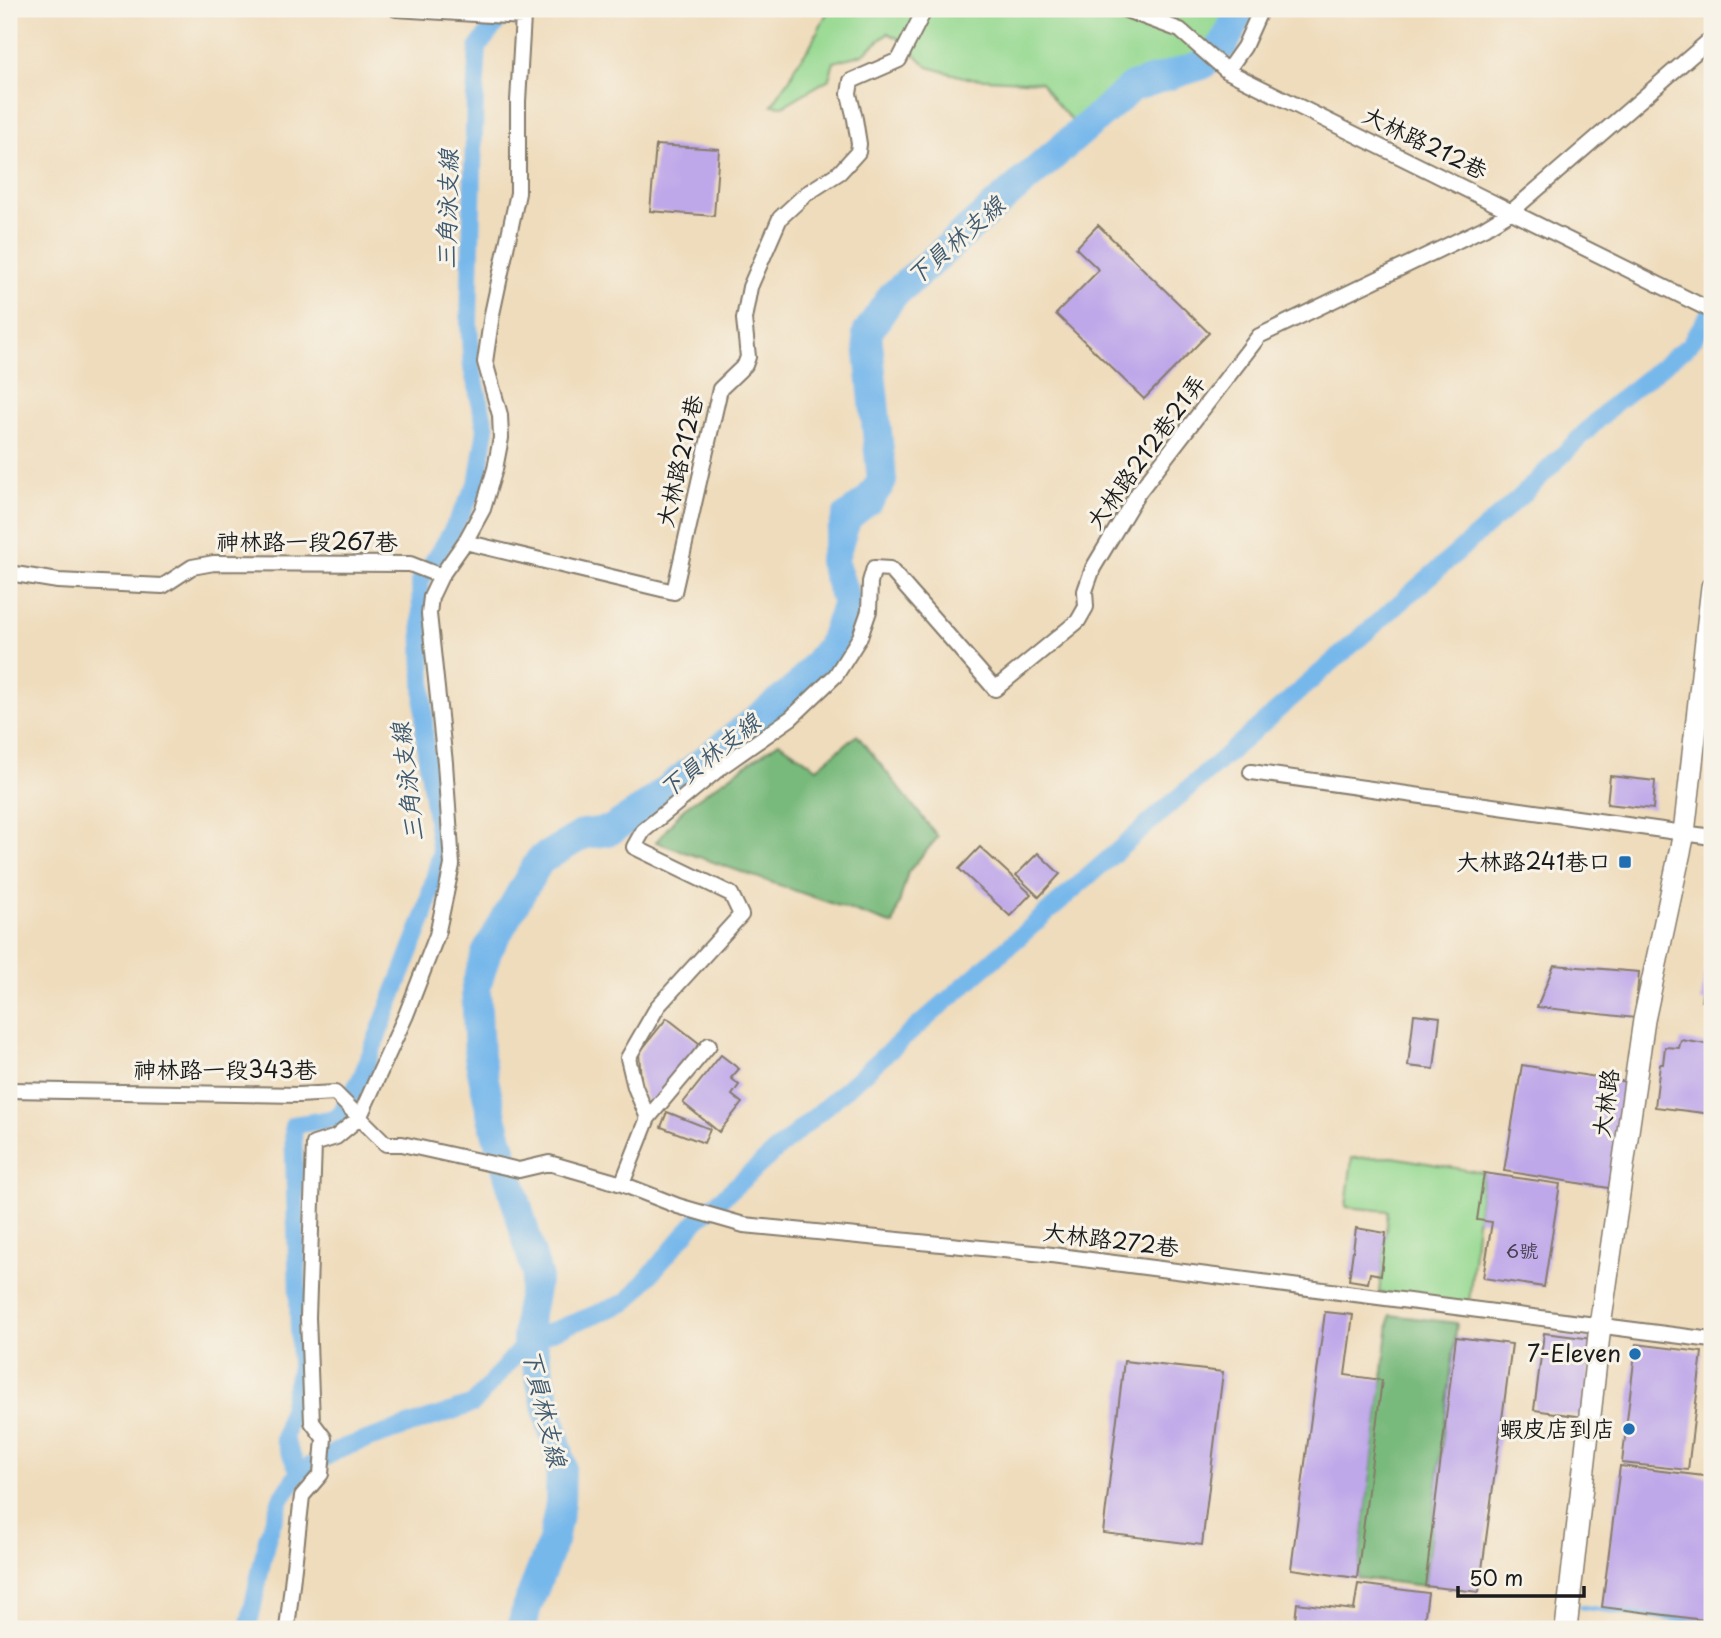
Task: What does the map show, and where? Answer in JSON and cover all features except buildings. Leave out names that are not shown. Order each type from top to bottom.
[{"type":"street","points":[[287,1629],[302,1496],[321,1474],[324,1438],[312,1422],[308,1317],[314,1144],[336,1138],[359,1118],[406,1015],[437,935],[452,865],[429,614],[431,597],[441,576],[465,542],[483,509],[495,470],[501,438],[500,415],[485,362],[492,314],[518,193],[518,101],[527,13],[396,9]]},
{"type":"street","name":"大林路212巷","points":[[465,542],[674,592],[720,389],[745,365],[748,357],[744,319],[750,287],[780,218],[806,194],[840,172],[858,152],[859,144],[849,94],[851,81],[899,60],[925,9]]},
{"type":"street","name":"大林路212巷","points":[[1124,9],[1180,30],[1227,71],[1712,311]]},
{"type":"street","points":[[1227,71],[1244,47],[1261,9]]},
{"type":"street","name":"大林路212巷21弄","points":[[648,1118],[635,1087],[628,1058],[658,1006],[741,915],[731,894],[634,847],[643,831],[721,767],[792,718],[836,675],[860,637],[869,611],[870,582],[874,568],[890,569],[995,689],[1078,621],[1086,607],[1085,591],[1093,568],[1138,494],[1259,336],[1484,228],[1512,211],[1712,38]]},
{"type":"street","name":"神林路一段267巷","points":[[9,573],[58,581],[163,586],[192,567],[214,563],[411,564],[441,576]]},
{"type":"street","name":"大林路","points":[[1566,1629],[1600,1326],[1644,1020],[1684,833],[1712,587]]},
{"type":"street","points":[[1251,772],[1712,837]]},
{"type":"street","points":[[622,1184],[648,1118],[709,1045]]},
{"type":"street","name":"神林路一段343巷","points":[[9,1090],[298,1095],[334,1093],[386,1144],[402,1144],[519,1170],[549,1163],[622,1184]]},
{"type":"street","name":"大林路272巷","points":[[622,1184],[678,1206],[744,1225],[1044,1254],[1712,1340]]},
{"type":"green space","points":[[829,9],[1231,9],[1216,37],[1196,55],[1130,82],[1072,121],[1041,82],[967,78],[928,67],[900,39],[888,33],[863,54],[834,62],[829,79],[783,106],[772,105],[809,48]]},
{"type":"green space","points":[[857,735],[938,837],[908,872],[893,925],[656,842],[684,808],[779,742],[817,768]]},
{"type":"green space","points":[[1393,1157],[1484,1173],[1469,1304],[1379,1293],[1388,1211],[1346,1207],[1352,1158]]},
{"type":"green space","points":[[1390,1315],[1457,1323],[1425,1586],[1357,1578]]},
{"type":"waterway","name":"三角泳支線","points":[[248,1629],[267,1539],[281,1499],[299,1472],[284,1439],[300,1367],[293,1125],[338,1118],[361,1078],[424,917],[441,852],[425,745],[420,582],[477,484],[486,429],[472,368],[469,324],[475,95],[478,47],[507,9]]},
{"type":"waterway","name":"下員林支線","points":[[522,1629],[526,1609],[553,1541],[560,1503],[561,1463],[533,1348],[527,1341],[529,1313],[537,1275],[493,1121],[479,1057],[476,987],[487,951],[540,860],[584,834],[609,831],[639,812],[799,686],[833,643],[847,603],[833,561],[847,517],[869,500],[882,481],[867,333],[892,296],[1132,87],[1202,65],[1224,44],[1241,9]]},
{"type":"waterway","points":[[299,1472],[342,1448],[473,1404],[527,1341],[627,1302],[697,1220],[1519,498],[1614,404],[1689,345],[1712,310]]},
{"type":"waterway","points":[[1581,1607],[1712,1624]]},
{"type":"place","name":"大林路241巷口","points":[[1625,862]]},
{"type":"place","name":"7-Eleven","points":[[1635,1354]]},
{"type":"place","name":"蝦皮店到店","points":[[1629,1429]]}]
